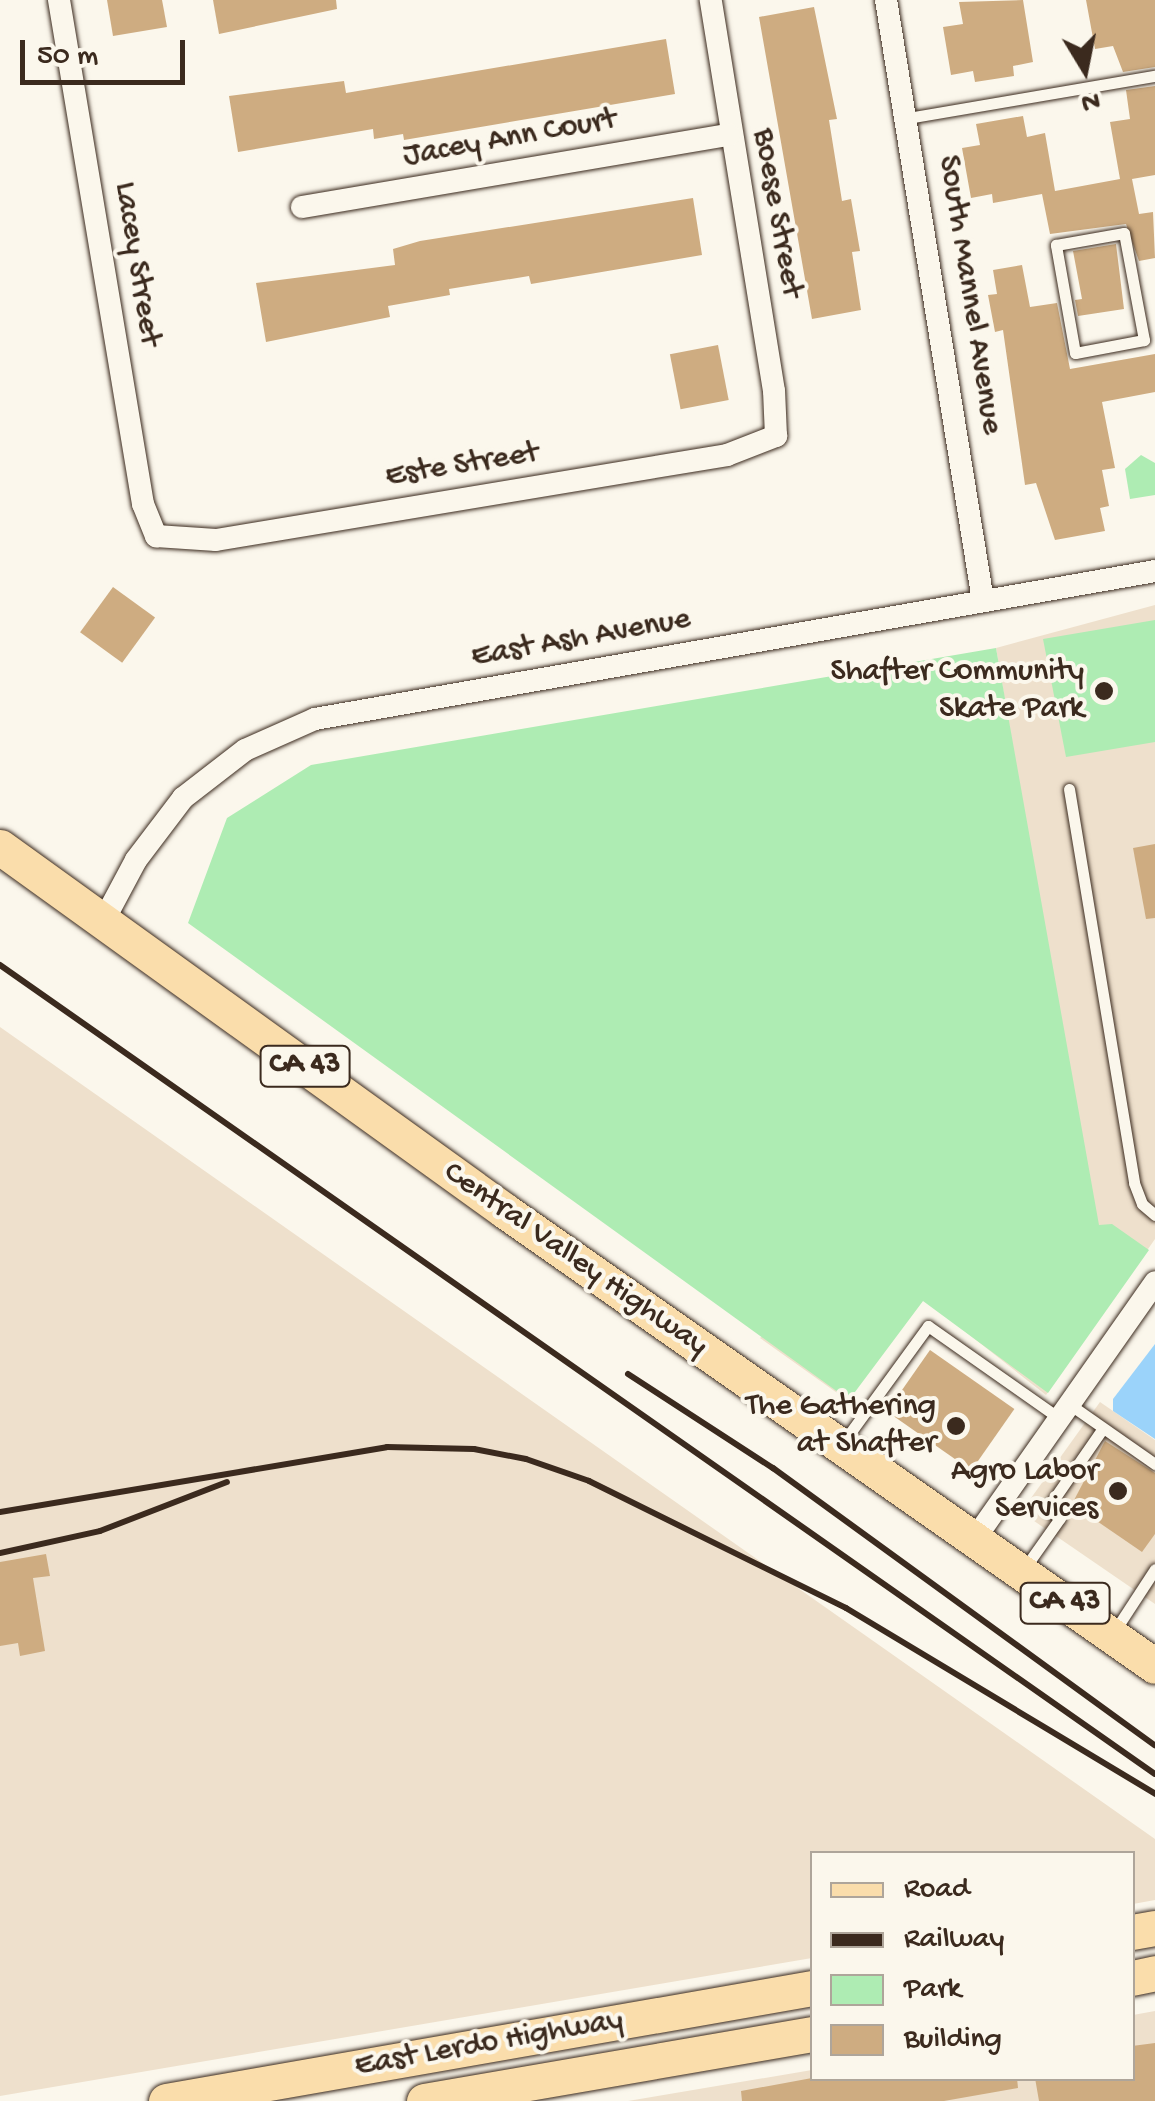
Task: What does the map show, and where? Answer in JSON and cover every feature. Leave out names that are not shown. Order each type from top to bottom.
[{"type":"main road","name":"Central Valley Highway","points":[[0,847],[1155,1666]]},
{"type":"main road","name":"East Lerdo Highway","points":[[166,2101],[810,1988]]},
{"type":"main road","name":"East Lerdo Highway","points":[[424,2101],[810,2034]]},
{"type":"street","name":"Lacey Street","points":[[59,0],[143,504],[156,536]]},
{"type":"street","name":"Boese Street","points":[[710,0],[774,390],[776,436]]},
{"type":"street","name":"South Mannel Avenue","points":[[886,0],[983,601]]},
{"type":"street","name":"Jacey Ann Court","points":[[302,207],[730,135]]},
{"type":"street","name":"Este Street","points":[[156,536],[216,540],[727,455],[776,436]]},
{"type":"street","name":"East Ash Avenue","points":[[104,920],[136,860],[183,798],[245,750],[314,718],[1155,571]]},
{"type":"street","points":[[974,1540],[1155,1282]]},
{"type":"lane","points":[[908,118],[1155,76]]},
{"type":"lane","points":[[1124,232],[1138,310],[1144,340],[1075,353],[1056,245],[1124,232]]},
{"type":"lane","points":[[1138,310],[1155,307]]},
{"type":"lane","points":[[1069,789],[1134,1183],[1142,1204],[1155,1216]]},
{"type":"lane","points":[[840,1446],[928,1326],[1064,1411],[1103,1428],[1155,1464]]},
{"type":"lane","points":[[1021,1572],[1060,1518],[1047,1509],[1103,1428]]},
{"type":"lane","points":[[1111,1636],[1155,1569]]},
{"type":"shaded area","points":[[1155,605],[1155,1239],[1046,1395],[924,1299],[847,1400],[760,1338],[1069,1074],[996,648]]},
{"type":"shaded area","points":[[0,1027],[1155,1839],[1155,1900],[1135,1904],[1135,1851],[810,1851],[810,1958],[0,2096]]},
{"type":"shaded area","points":[[1100,1402],[1155,1440],[1155,1604],[1021,1512]]},
{"type":"shaded area","points":[[1155,2011],[1155,2101],[628,2101],[810,2070],[810,2081],[1135,2081],[1135,2015]]},
{"type":"green space","points":[[1141,455],[1155,463],[1155,495],[1130,499],[1125,469]]},
{"type":"green space","name":"Shafter Community Skate Park","points":[[1155,620],[1155,742],[1066,757],[1043,639]]},
{"type":"green space","points":[[996,648],[1099,1225],[1112,1224],[1149,1250],[1048,1393],[923,1301],[849,1400],[188,923],[227,818],[311,765]]},
{"type":"water","points":[[1155,1344],[1155,1439],[1113,1411],[1113,1399]]},
{"type":"building","points":[[107,0],[162,0],[167,27],[113,36]]},
{"type":"building","points":[[213,0],[336,0],[337,9],[219,34]]},
{"type":"building","points":[[1023,0],[1033,62],[1013,66],[1014,76],[975,82],[973,71],[951,75],[943,27],[963,24],[959,2]]},
{"type":"building","points":[[1086,0],[1155,0],[1155,67],[1123,72],[1113,46],[1095,49]]},
{"type":"building","points":[[814,7],[837,119],[829,120],[842,201],[851,199],[860,251],[852,252],[861,310],[812,319],[759,17]]},
{"type":"building","points":[[666,39],[675,94],[404,140],[403,134],[374,139],[373,129],[238,152],[229,96],[344,81],[346,93]]},
{"type":"building","points":[[1155,86],[1155,175],[1132,179],[1139,214],[1153,212],[1155,258],[1139,261],[1126,224],[1050,234],[1042,194],[993,203],[992,194],[971,198],[962,148],[980,145],[976,124],[1023,116],[1027,137],[1045,133],[1055,191],[1120,179],[1110,122],[1130,119],[1126,90]]},
{"type":"building","points":[[693,198],[702,255],[531,284],[529,276],[449,289],[450,295],[388,306],[390,317],[266,342],[256,283],[395,265],[393,249],[420,241]]},
{"type":"building","points":[[1116,244],[1124,309],[1078,316],[1075,300],[1082,299],[1073,251]]},
{"type":"building","points":[[1022,265],[1030,307],[1057,303],[1070,369],[1155,354],[1155,392],[1102,402],[1115,468],[1102,470],[1109,506],[1100,508],[1105,531],[1055,540],[1036,483],[1025,485],[1003,330],[995,332],[988,295],[997,294],[993,270]]},
{"type":"building","points":[[718,345],[729,400],[681,409],[670,354]]},
{"type":"building","points":[[113,587],[155,618],[122,663],[80,632]]},
{"type":"building","points":[[1155,844],[1155,918],[1146,919],[1133,848]]},
{"type":"building","name":"The Gathering at Shafter","points":[[930,1350],[1014,1409],[971,1471],[887,1411]]},
{"type":"building","name":"Agro Labor Services","points":[[1105,1441],[1155,1473],[1155,1534],[1142,1552],[1072,1504]]},
{"type":"building","points":[[46,1554],[50,1576],[33,1578],[45,1651],[20,1656],[18,1643],[0,1646],[0,1562]]},
{"type":"building","points":[[1155,2043],[1155,2101],[1039,2101],[1036,2081],[1135,2081],[1135,2046]]},
{"type":"building","points":[[810,2078],[1017,2081],[1018,2088],[944,2101],[742,2101],[741,2091]]},
{"type":"railway","points":[[0,965],[1155,1774]]},
{"type":"railway","points":[[628,1374],[773,1468],[1155,1746]]},
{"type":"railway","points":[[0,1512],[387,1447],[474,1449],[526,1459],[589,1481],[846,1608],[1155,1794]]},
{"type":"railway","points":[[0,1553],[100,1531],[227,1482]]},
{"type":"place","name":"Shafter Community Skate Park","points":[[1104,691]]},
{"type":"place","name":"The Gathering at Shafter","points":[[956,1426]]},
{"type":"place","name":"Agro Labor Services","points":[[1118,1491]]}]
